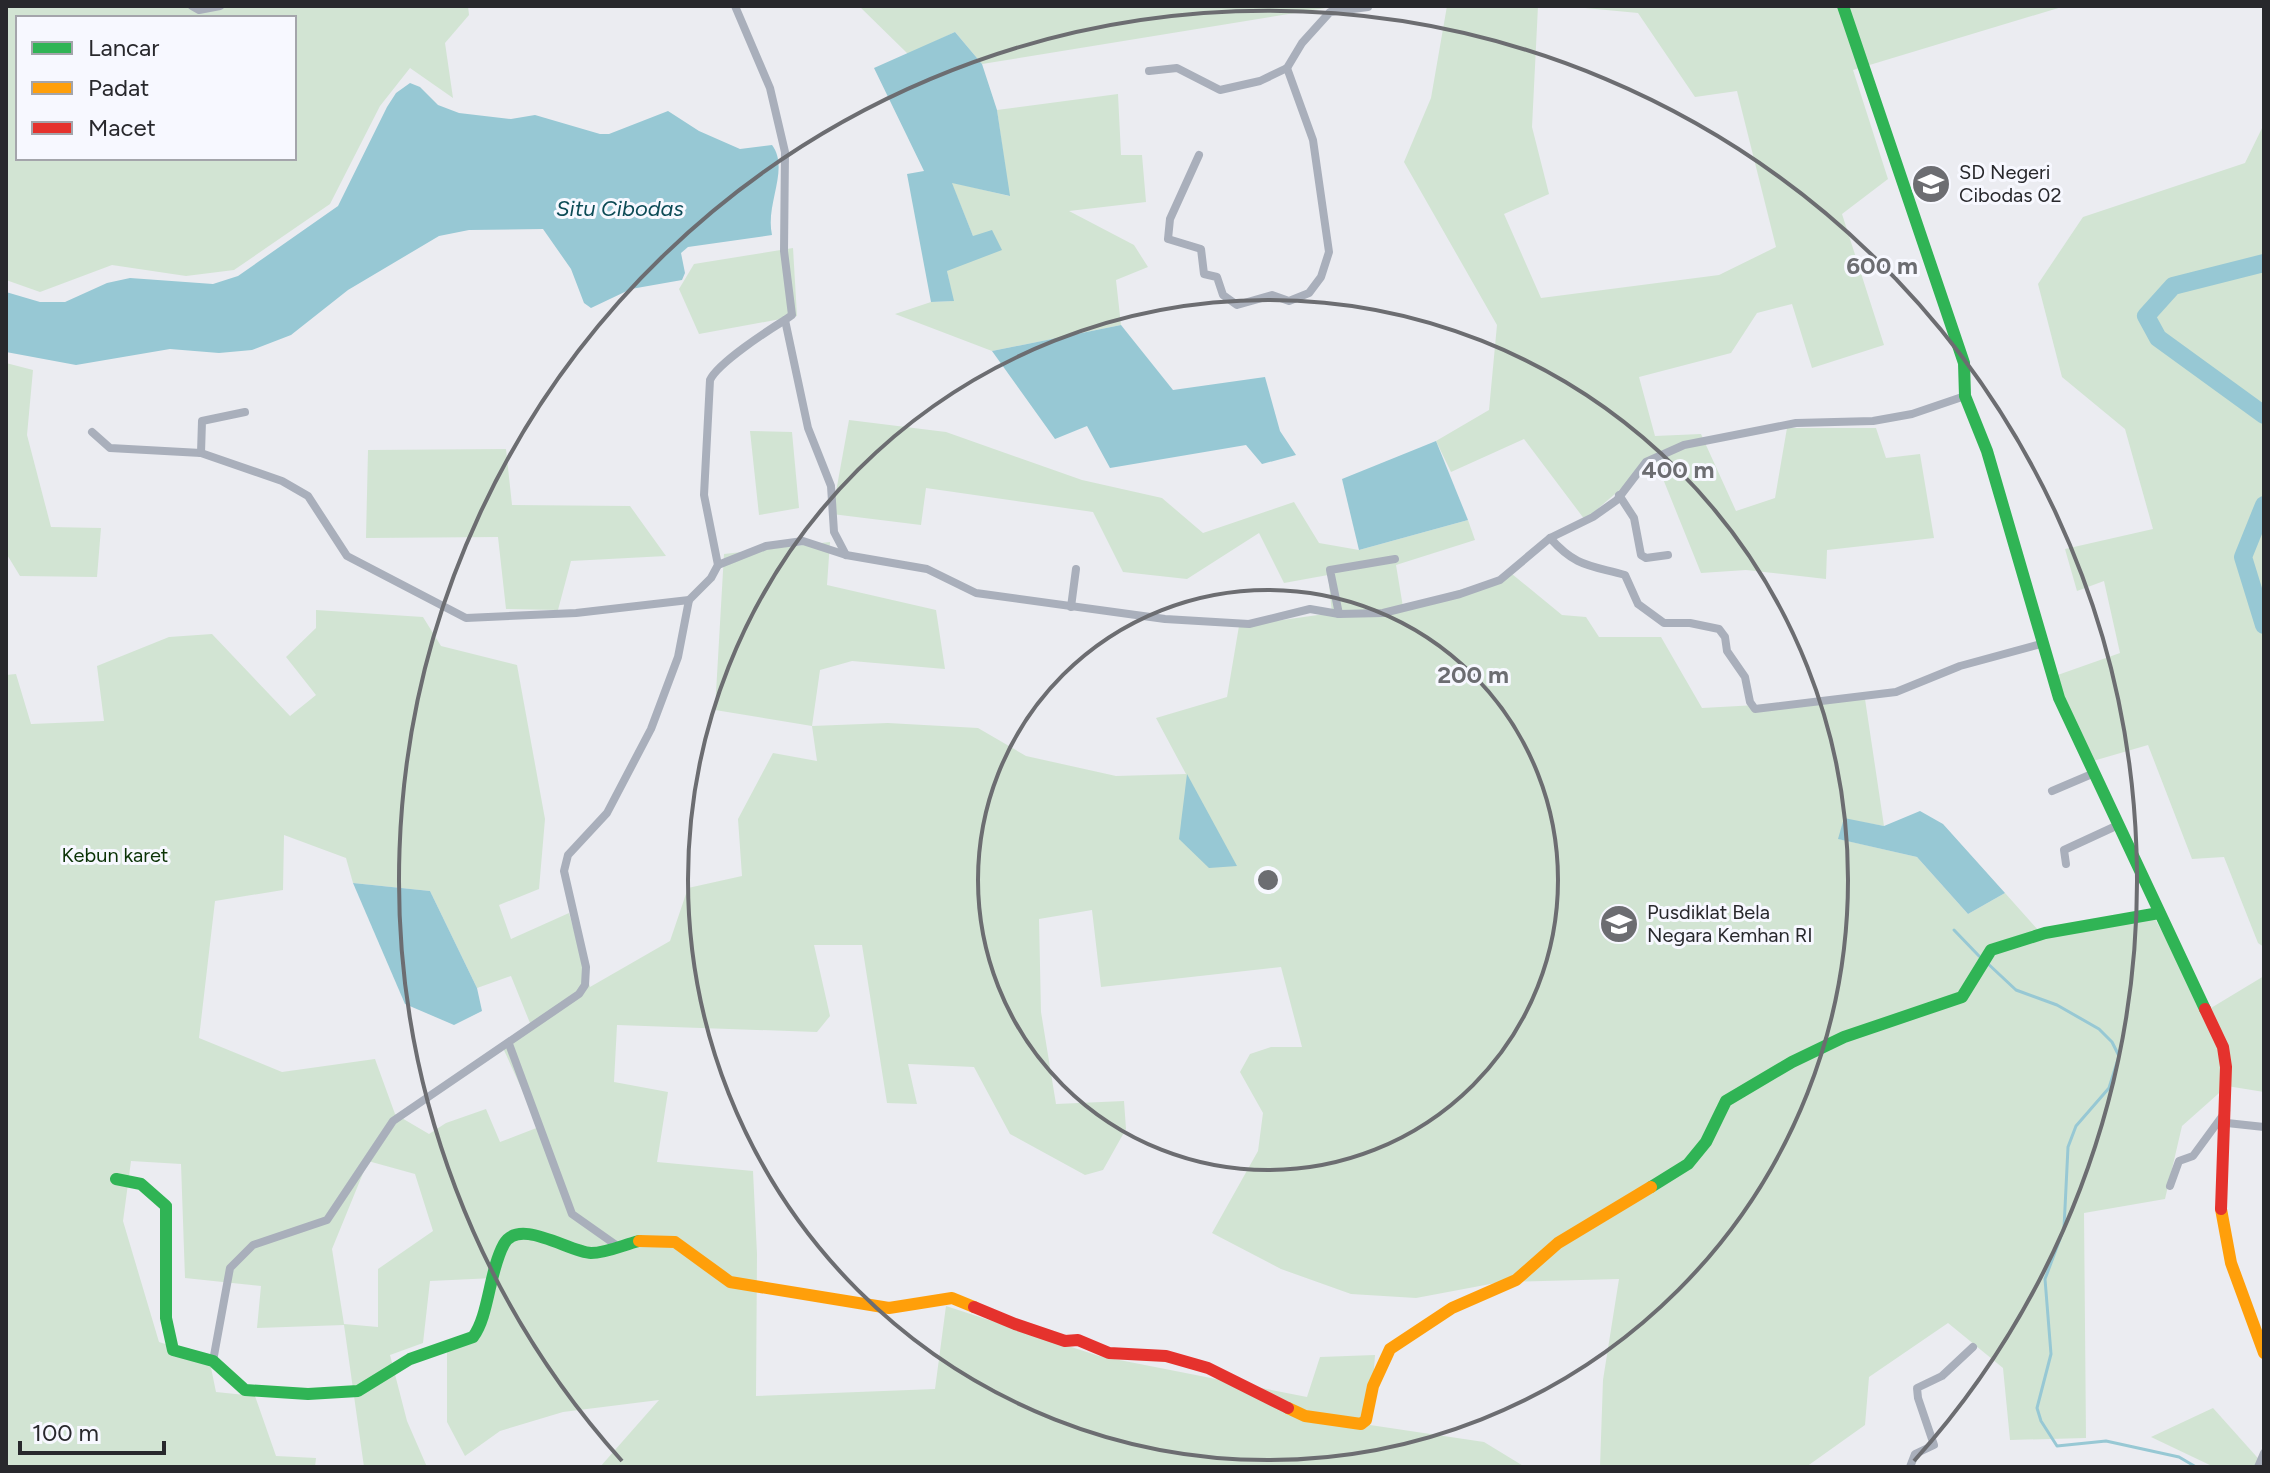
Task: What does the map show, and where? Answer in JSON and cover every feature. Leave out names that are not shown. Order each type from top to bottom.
[{"type":"street","points":[[192,6],[199,10],[220,6]]},
{"type":"street","points":[[213,1361],[230,1268],[253,1245],[327,1220],[393,1121],[509,1044],[579,994],[585,985],[586,967],[564,871],[568,855],[607,813],[651,729],[678,657],[689,600],[711,578],[718,565],[704,495],[710,380],[715,368],[741,354],[751,341],[792,315],[784,251],[785,152],[770,88],[735,6]]},
{"type":"street","points":[[1843,6],[1964,363],[1965,396],[1987,451],[2059,698],[2116,826],[2223,1047],[2229,1073],[2221,1206],[2227,1247],[2264,1353]]},
{"type":"street","points":[[1149,71],[1177,68],[1220,90],[1260,81],[1287,68],[1329,9],[1368,7]]},
{"type":"street","points":[[1199,155],[1170,219],[1168,239],[1201,249],[1204,274],[1217,277],[1223,295],[1237,305],[1272,295],[1289,301],[1309,293],[1321,277],[1329,252],[1313,140],[1287,68]]},
{"type":"street","points":[[785,320],[808,428],[831,486],[834,532],[846,555]]},
{"type":"street","points":[[718,565],[766,546],[803,541],[846,555],[927,569],[976,593],[1165,619],[1249,624],[1310,609],[1339,614],[1383,613],[1460,594],[1508,574],[1550,538],[1593,517],[1619,495],[1646,462],[1684,445],[1796,423],[1873,421],[1912,414],[1965,396]]},
{"type":"street","points":[[201,453],[202,421],[245,412]]},
{"type":"street","points":[[92,432],[110,448],[201,453],[282,481],[308,496],[347,556],[466,618],[576,613],[689,600]]},
{"type":"street","points":[[1619,495],[1634,518],[1641,555],[1646,558],[1668,555]]},
{"type":"street","points":[[1550,538],[1566,556],[1587,568],[1625,575],[1638,604],[1664,623],[1690,623],[1719,629],[1725,637],[1727,651],[1745,677],[1750,702],[1755,709],[1896,692],[1960,666],[2041,644]]},
{"type":"street","points":[[1339,614],[1330,570],[1395,559]]},
{"type":"street","points":[[1071,607],[1076,569]]},
{"type":"street","points":[[2052,791],[2092,774]]},
{"type":"street","points":[[2066,864],[2064,850],[2116,826]]},
{"type":"street","points":[[116,1179],[141,1184],[166,1206],[166,1318],[173,1350],[213,1361],[245,1390],[308,1394],[358,1391],[410,1359],[473,1337],[479,1329],[489,1279],[511,1235],[524,1233],[585,1253],[633,1240],[666,1239],[688,1250],[715,1274],[730,1282],[889,1308],[937,1299],[961,1299],[1015,1324],[1065,1341],[1078,1340],[1109,1353],[1166,1356],[1208,1368],[1305,1416],[1361,1424],[1366,1420],[1373,1386],[1390,1349],[1452,1308],[1516,1280],[1558,1243],[1688,1164],[1706,1142],[1726,1101],[1792,1062],[1844,1037],[1941,1007],[1962,997],[1971,987],[1988,952],[2011,940],[2159,913]]},
{"type":"street","points":[[509,1044],[572,1214],[616,1245]]},
{"type":"street","points":[[2227,1117],[2264,1127]]},
{"type":"street","points":[[2170,1186],[2179,1161],[2193,1156],[2227,1117]]},
{"type":"street","points":[[1910,1467],[1915,1454],[1934,1445],[1917,1388],[1942,1376],[1973,1347]]},
{"type":"street","points":[[2258,1467],[2264,1453]]},
{"type":"green space","points":[[6,6],[468,6],[469,15],[445,43],[453,98],[410,68],[380,106],[330,204],[234,270],[186,276],[112,265],[40,292],[6,280]]},
{"type":"green space","points":[[859,6],[1338,6],[982,64],[955,32],[908,54]]},
{"type":"green space","points":[[1447,6],[1538,6],[1532,127],[1549,194],[1504,214],[1541,298],[1719,275],[1776,247],[1737,91],[1695,97],[1638,13],[1564,6],[2065,6],[1853,70],[1888,179],[1842,214],[1884,345],[1812,368],[1792,304],[1757,313],[1731,353],[1639,377],[1655,436],[1701,434],[1736,511],[1775,498],[1787,428],[1876,428],[1886,458],[1920,454],[1934,538],[1827,550],[1826,579],[1746,570],[1701,573],[1655,459],[1585,520],[1524,439],[1451,472],[1436,441],[1489,410],[1497,325],[1404,162],[1431,98]]},
{"type":"green space","points":[[1118,94],[1121,155],[1142,155],[1146,202],[1069,211],[1134,245],[1148,267],[1116,280],[1121,325],[992,351],[895,314],[931,302],[953,301],[947,271],[973,236],[951,182],[1009,196],[997,110]]},
{"type":"green space","points":[[2264,124],[2264,947],[2258,943],[2224,857],[2192,859],[2148,745],[2093,761],[2052,677],[2120,653],[2104,581],[2077,591],[2065,549],[2153,529],[2125,429],[2062,377],[2038,284],[2083,217],[2245,163]]},
{"type":"green space","points":[[793,248],[797,316],[699,334],[679,289],[694,264]]},
{"type":"green space","points":[[6,363],[33,370],[27,435],[51,527],[101,528],[97,577],[20,576],[6,553]]},
{"type":"green space","name":"Kebun karet","points":[[849,420],[946,432],[1082,480],[1162,498],[1203,533],[1294,502],[1319,543],[1359,550],[1468,520],[1475,540],[1396,565],[1403,607],[1512,574],[1562,615],[1586,617],[1599,637],[1661,637],[1702,708],[1865,699],[1884,826],[1844,819],[1839,839],[1917,857],[1968,914],[2005,893],[2038,930],[2155,919],[2206,1011],[2264,976],[2264,1092],[2227,1086],[2182,1126],[2165,1199],[2084,1213],[2086,1438],[2010,1440],[2003,1368],[1948,1323],[1869,1377],[1865,1425],[1806,1467],[1600,1467],[1603,1380],[1619,1279],[1501,1282],[1416,1298],[1351,1294],[1281,1269],[1212,1233],[1258,1151],[1263,1113],[1240,1072],[1250,1054],[1271,1047],[1302,1047],[1281,967],[1101,987],[1092,910],[1039,919],[1041,1012],[1056,1104],[1124,1101],[1126,1129],[1103,1170],[1085,1175],[1010,1134],[974,1067],[908,1064],[917,1104],[887,1103],[862,945],[814,945],[830,1016],[817,1032],[617,1025],[614,1082],[668,1092],[657,1162],[753,1171],[757,1254],[756,1396],[935,1389],[946,1306],[1099,1356],[1307,1397],[1320,1357],[1375,1355],[1370,1425],[1484,1442],[1525,1467],[600,1467],[659,1400],[563,1412],[500,1431],[465,1456],[447,1422],[447,1343],[483,1333],[494,1278],[430,1281],[423,1343],[390,1355],[407,1421],[427,1467],[364,1467],[344,1325],[257,1328],[261,1286],[185,1278],[181,1164],[131,1161],[123,1221],[159,1342],[209,1358],[216,1392],[255,1396],[276,1456],[316,1458],[315,1467],[6,1467],[6,675],[16,674],[31,724],[104,721],[97,666],[169,637],[212,634],[290,716],[316,695],[286,657],[316,628],[316,610],[423,617],[441,646],[517,665],[545,819],[539,889],[499,905],[511,939],[569,913],[590,987],[670,941],[688,888],[742,876],[738,819],[773,753],[817,761],[812,726],[888,723],[978,728],[1026,756],[1116,776],[1186,774],[1156,718],[1227,697],[1239,626],[1332,613],[1328,575],[1284,583],[1259,533],[1187,579],[1123,572],[1093,512],[926,488],[921,525],[832,514]],"holes":[[[284,835],[346,858],[353,883],[430,891],[477,988],[511,976],[530,1023],[503,1048],[539,1127],[500,1142],[486,1109],[446,1123],[429,1134],[395,1114],[375,1059],[282,1072],[199,1038],[215,901],[283,890]],[[368,1161],[415,1174],[433,1231],[378,1269],[378,1327],[344,1324],[332,1249]]]},
{"type":"green space","points":[[750,431],[792,432],[799,508],[759,515]]},
{"type":"green space","points":[[506,449],[512,505],[630,506],[666,556],[571,561],[558,610],[506,609],[498,537],[366,538],[368,450]]},
{"type":"green space","points":[[830,542],[827,585],[936,610],[945,669],[852,661],[820,670],[812,726],[715,710],[724,554]]},
{"type":"green space","points":[[2213,1408],[2264,1467],[2214,1467],[2151,1437]]},
{"type":"water","points":[[955,32],[982,64],[997,110],[1010,196],[952,183],[973,236],[992,230],[1002,250],[947,271],[954,301],[931,302],[907,174],[924,171],[874,68]]},
{"type":"water","name":"Situ Cibodas","points":[[410,83],[420,87],[438,105],[459,113],[511,119],[535,115],[609,134],[668,111],[699,131],[740,149],[772,145],[779,165],[772,235],[688,247],[681,253],[685,273],[682,280],[631,289],[591,308],[584,303],[571,269],[543,229],[469,230],[439,236],[348,290],[291,335],[252,350],[219,353],[170,349],[76,365],[6,352],[6,292],[40,302],[65,302],[107,283],[130,278],[213,284],[238,276],[338,206],[387,107],[396,93]]},
{"type":"water","points":[[1121,325],[1173,390],[1265,377],[1280,431],[1296,455],[1262,464],[1246,445],[1110,468],[1087,426],[1055,439],[992,351]]},
{"type":"water","points":[[1436,441],[1468,520],[1359,550],[1342,479]]},
{"type":"water","points":[[1187,774],[1237,866],[1209,868],[1179,839]]},
{"type":"water","points":[[1920,811],[1943,824],[2005,893],[1968,914],[1917,857],[1838,839],[1844,818],[1884,826]]},
{"type":"water","points":[[353,883],[430,891],[477,988],[482,1011],[454,1025],[405,1004]]},
{"type":"waterway","points":[[2264,263],[2173,286],[2146,316],[2158,338],[2264,415]]},
{"type":"waterway","points":[[2264,505],[2243,557],[2264,625]]},
{"type":"waterway","points":[[1954,930],[1979,956]]},
{"type":"waterway","points":[[1985,961],[2016,990],[2057,1005],[2099,1029],[2112,1042],[2119,1056],[2109,1088],[2076,1126],[2068,1147],[2064,1228],[2045,1279],[2051,1354],[2037,1408],[2041,1421],[2057,1446],[2106,1441],[2179,1457],[2196,1467]]},
{"type":"traffic: fast","points":[[1843,6],[1964,363],[1965,396],[1987,451],[2059,698],[2205,1009]]},
{"type":"traffic: fast","points":[[1651,1187],[1688,1164],[1706,1142],[1726,1101],[1792,1062],[1844,1037],[1962,997],[1991,950],[2045,933],[2159,913]]},
{"type":"traffic: fast","points":[[116,1179],[141,1184],[166,1206],[166,1318],[173,1350],[213,1361],[245,1390],[308,1394],[358,1391],[410,1359],[473,1337],[482,1317],[499,1255],[511,1237],[532,1235],[591,1253],[639,1241]]},
{"type":"traffic: slow","points":[[1288,1408],[1305,1416],[1361,1424],[1366,1420],[1373,1386],[1390,1349],[1452,1308],[1516,1280],[1558,1243],[1651,1187]]},
{"type":"traffic: slow","points":[[2221,1209],[2231,1263],[2264,1353]]},
{"type":"traffic: slow","points":[[639,1241],[675,1242],[730,1282],[889,1308],[952,1298],[974,1307]]},
{"type":"traffic: jam","points":[[2205,1009],[2223,1047],[2226,1067],[2221,1209]]},
{"type":"traffic: jam","points":[[974,1307],[1015,1324],[1065,1341],[1078,1340],[1109,1353],[1166,1356],[1208,1368],[1288,1408]]},
{"type":"place","name":"SD Negeri Cibodas 02","points":[[1931,184]]},
{"type":"place","name":"Pusdiklat Bela Negara Kemhan RI","points":[[1619,924]]}]
